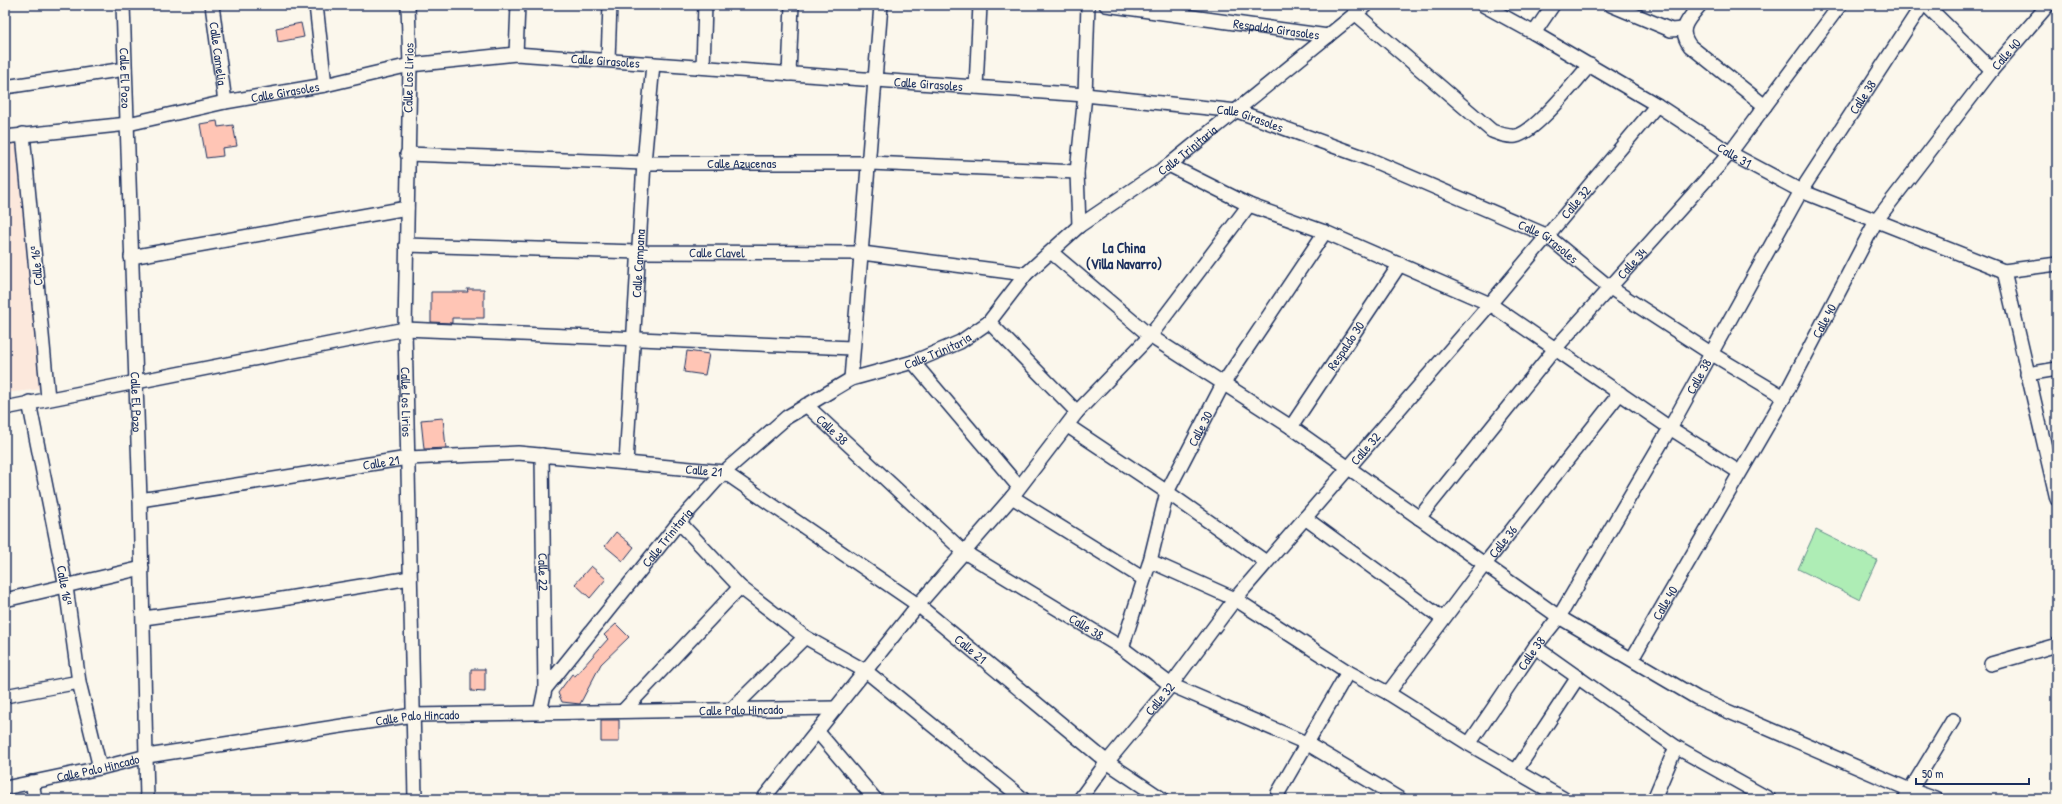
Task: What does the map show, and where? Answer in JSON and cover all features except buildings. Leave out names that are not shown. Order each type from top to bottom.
[{"type":"street","name":"Calle El Pozo","points":[[123,5],[144,618],[147,799]]},
{"type":"street","name":"Calle Camelia","points":[[212,5],[225,102]]},
{"type":"street","points":[[316,5],[325,85]]},
{"type":"street","name":"Calle Los Lirios","points":[[408,5],[410,65],[407,154],[405,329],[415,799]]},
{"type":"street","points":[[516,54],[518,5]]},
{"type":"street","points":[[608,60],[610,5]]},
{"type":"street","points":[[702,67],[705,5]]},
{"type":"street","points":[[789,74],[792,5]]},
{"type":"street","points":[[851,379],[852,348],[870,163],[881,5]]},
{"type":"street","points":[[976,87],[980,5]]},
{"type":"street","points":[[1079,226],[1076,172],[1085,95],[1088,5]]},
{"type":"street","name":"Respaldo Girasoles","points":[[1106,5],[1328,36]]},
{"type":"street","name":"Calle Trinitaria","points":[[540,713],[545,690],[679,522],[724,472],[787,416],[851,379],[913,362],[960,342],[989,322],[1026,274],[1079,226],[1169,165],[1366,5]]},
{"type":"street","name":"Calle 31","points":[[1483,5],[1590,65],[1657,105],[1730,153],[1801,191],[2004,271]]},
{"type":"street","points":[[1534,33],[1553,5]]},
{"type":"street","points":[[1611,5],[1672,30],[1683,29]]},
{"type":"street","points":[[1700,5],[1683,29],[1684,38],[1690,46],[1765,106]]},
{"type":"street","name":"Calle 34","points":[[1419,518],[1554,350],[1730,153],[1840,5]]},
{"type":"street","name":"Calle 38","points":[[1469,744],[1535,647],[1559,617],[1670,428],[1801,191],[1922,5]]},
{"type":"street","points":[[1926,5],[1992,70]]},
{"type":"street","name":"Calle 40","points":[[1632,659],[1739,472],[1784,397],[1876,221],[1992,70],[2048,5]]},
{"type":"street","points":[[1356,14],[1486,126],[1502,136],[1517,136],[1539,121],[1590,65]]},
{"type":"street","name":"Calle Girasoles","points":[[5,136],[128,124],[225,102],[325,85],[410,65],[516,54],[1085,95],[1236,111],[1369,160],[1546,234],[1609,287],[1712,354],[1784,397]]},
{"type":"street","name":"Calle Campana","points":[[626,463],[644,163],[653,64]]},
{"type":"street","points":[[5,87],[126,69]]},
{"type":"street","name":"Calle 32","points":[[1080,799],[1171,685],[1235,599],[1490,304],[1546,234],[1657,105]]},
{"type":"street","name":"Calle 16ª","points":[[23,134],[48,398]]},
{"type":"street","name":"Calle Azucenas","points":[[407,154],[644,163],[870,163],[1076,172]]},
{"type":"street","points":[[1169,165],[1249,205],[1325,232],[1490,304],[1554,350],[1670,428],[1739,472]]},
{"type":"street","points":[[763,799],[817,731],[867,672],[918,605],[1016,492],[1068,426],[1077,412],[1150,336],[1249,205]]},
{"type":"street","points":[[131,257],[407,208]]},
{"type":"street","name":"Calle 30","points":[[1122,648],[1150,561],[1167,492],[1223,384],[1325,232]]},
{"type":"street","name":"Calle Clavel","points":[[406,245],[639,252],[862,253],[1026,274]]},
{"type":"street","points":[[1051,252],[1150,336],[1291,427],[1348,469],[1559,617],[1697,698],[1907,794],[1936,799]]},
{"type":"street","name":"Respaldo 30","points":[[1291,427],[1400,264]]},
{"type":"street","points":[[2057,264],[2004,271],[2026,374],[2055,485],[2057,499]]},
{"type":"street","points":[[989,322],[1077,412]]},
{"type":"street","points":[[5,408],[48,398],[405,329],[634,340],[852,348]]},
{"type":"street","points":[[913,362],[1016,492],[1144,579]]},
{"type":"street","points":[[2026,374],[2057,369]]},
{"type":"street","name":"Calle 36","points":[[1388,693],[1484,565],[1620,393]]},
{"type":"street","name":"Calle 16ª","points":[[29,402],[66,587],[80,682],[100,768]]},
{"type":"street","name":"Calle 38","points":[[806,406],[964,552],[1122,648],[1171,685],[1306,743],[1400,799]]},
{"type":"street","points":[[1068,426],[1167,492],[1266,562]]},
{"type":"street","name":"Calle 21","points":[[140,500],[408,458],[518,453],[724,472],[918,605],[1146,795],[1162,799]]},
{"type":"street","name":"Calle 22","points":[[542,455],[545,690]]},
{"type":"street","points":[[1305,518],[1443,619]]},
{"type":"street","points":[[679,522],[740,586],[805,637],[867,672],[1023,799]]},
{"type":"street","points":[[1150,561],[1235,599],[1348,672],[1388,693],[1469,744],[1564,799]]},
{"type":"street","points":[[5,600],[66,587],[142,568]]},
{"type":"street","points":[[144,618],[276,600],[410,578]]},
{"type":"street","points":[[624,710],[740,586]]},
{"type":"street","points":[[733,708],[805,637]]},
{"type":"street","points":[[1991,664],[2057,645]]},
{"type":"street","points":[[1535,647],[1676,747],[1769,799]]},
{"type":"street","points":[[1279,799],[1278,793],[1348,672]]},
{"type":"street","points":[[1516,771],[1578,677]]},
{"type":"street","points":[[5,696],[80,682]]},
{"type":"street","name":"Calle Palo Hincado","points":[[5,788],[100,768],[147,756],[413,715],[733,708],[836,708]]},
{"type":"street","points":[[1907,794],[1953,720]]},
{"type":"street","points":[[817,731],[874,799]]},
{"type":"street","points":[[1654,799],[1676,747]]},
{"type":"street","points":[[32,782],[35,799]]},
{"type":"shaded area","points":[[19,142],[41,389],[5,393],[5,144]]},
{"type":"green space","points":[[1816,530],[1877,560],[1859,599],[1798,569]]},
{"type":"district","name":"La China (Villa Navarro)","points":[[1124,256]]}]
